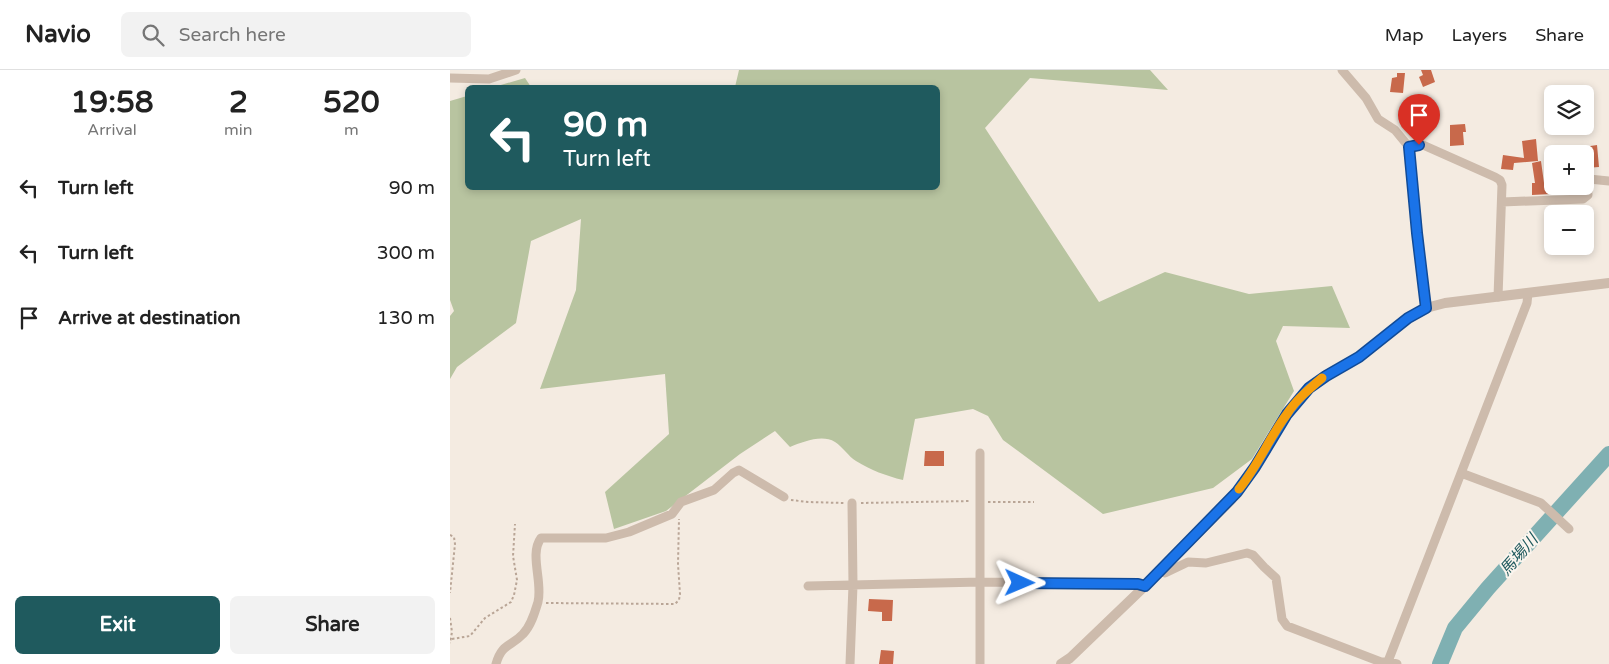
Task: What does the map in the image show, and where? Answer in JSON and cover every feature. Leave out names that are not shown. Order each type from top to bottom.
[{"type":"street","points":[[450,78],[489,78],[516,70]]},
{"type":"street","points":[[1342,70],[1366,98],[1378,119],[1395,130],[1409,147],[1426,308]]},
{"type":"street","points":[[1409,147],[1423,145],[1498,179],[1502,185],[1498,297]]},
{"type":"street","points":[[1502,202],[1583,199],[1588,196],[1587,180],[1609,181]]},
{"type":"street","points":[[1061,664],[1070,658],[1145,586],[1231,500],[1244,484],[1287,414],[1309,388],[1359,357],[1408,318],[1426,308],[1446,304],[1609,283]]},
{"type":"street","points":[[1158,571],[1165,572],[1188,562],[1206,563],[1247,553],[1253,555],[1276,578],[1282,620],[1287,626],[1381,662],[1390,663],[1527,303],[1528,293]]},
{"type":"street","points":[[980,453],[980,664]]},
{"type":"street","points":[[496,664],[500,652],[525,632],[530,625],[538,602],[540,586],[536,545],[541,538],[601,538],[614,537],[630,532],[672,514],[681,502],[714,490],[732,473],[739,470],[784,497]]},
{"type":"street","points":[[1461,473],[1541,503],[1569,529]]},
{"type":"street","points":[[850,664],[853,585],[852,503]]},
{"type":"street","points":[[808,586],[980,582],[1138,584],[1145,586]]},
{"type":"path","points":[[784,497],[796,501],[852,503],[1034,502]]},
{"type":"path","points":[[538,602],[676,604],[679,600],[680,587],[678,564],[680,525],[676,510]]},
{"type":"path","points":[[452,639],[470,636],[485,618],[511,602],[517,580],[513,556],[515,524]]},
{"type":"path","points":[[450,535],[454,537],[455,544],[450,593]]},
{"type":"path","points":[[450,618],[452,639],[450,643]]},
{"type":"green space","points":[[739,70],[1150,70],[1168,90],[1030,78],[985,128],[1099,302],[1165,272],[1249,294],[1332,286],[1350,328],[1283,326],[1276,341],[1294,391],[1252,459],[1213,488],[1103,514],[1003,440],[988,416],[973,409],[915,419],[903,480],[891,477],[862,464],[853,459],[838,444],[830,440],[812,440],[790,447],[775,431],[740,454],[666,511],[614,529],[605,492],[669,434],[665,374],[540,389],[576,290],[581,219],[531,241],[516,323],[457,367],[450,379],[450,316],[454,311],[450,300],[450,101],[465,97],[465,190],[940,190],[940,85],[735,85]]},
{"type":"green space","points":[[525,78],[530,85],[501,85]]},
{"type":"building","points":[[1421,70],[1431,70],[1435,82],[1423,87],[1419,77],[1423,75]]},
{"type":"building","points":[[1397,73],[1405,73],[1403,93],[1390,92],[1392,78],[1397,77]]},
{"type":"building","points":[[1465,124],[1466,132],[1463,132],[1464,145],[1450,146],[1450,125]]},
{"type":"building","points":[[1536,139],[1538,161],[1514,163],[1513,170],[1501,169],[1503,155],[1524,158],[1522,141]]},
{"type":"building","points":[[1594,145],[1597,145],[1599,167],[1594,167]]},
{"type":"building","points":[[1541,161],[1544,194],[1532,195],[1532,183],[1535,183],[1532,163]]},
{"type":"building","points":[[925,451],[944,451],[944,466],[924,466]]},
{"type":"building","points":[[869,599],[893,600],[892,621],[882,621],[882,612],[868,611]]},
{"type":"building","points":[[881,650],[894,651],[893,664],[879,664]]},
{"type":"waterway","name":"馬場川","points":[[1440,664],[1455,628],[1488,588],[1609,454]]},
{"type":"slow traffic","points":[[1239,489],[1255,467],[1287,414],[1309,388],[1322,378]]},
{"type":"route","points":[[1020,583],[1138,584],[1145,586],[1231,500],[1244,484],[1287,414],[1309,388],[1359,357],[1408,318],[1426,308],[1409,147],[1419,145]]}]
